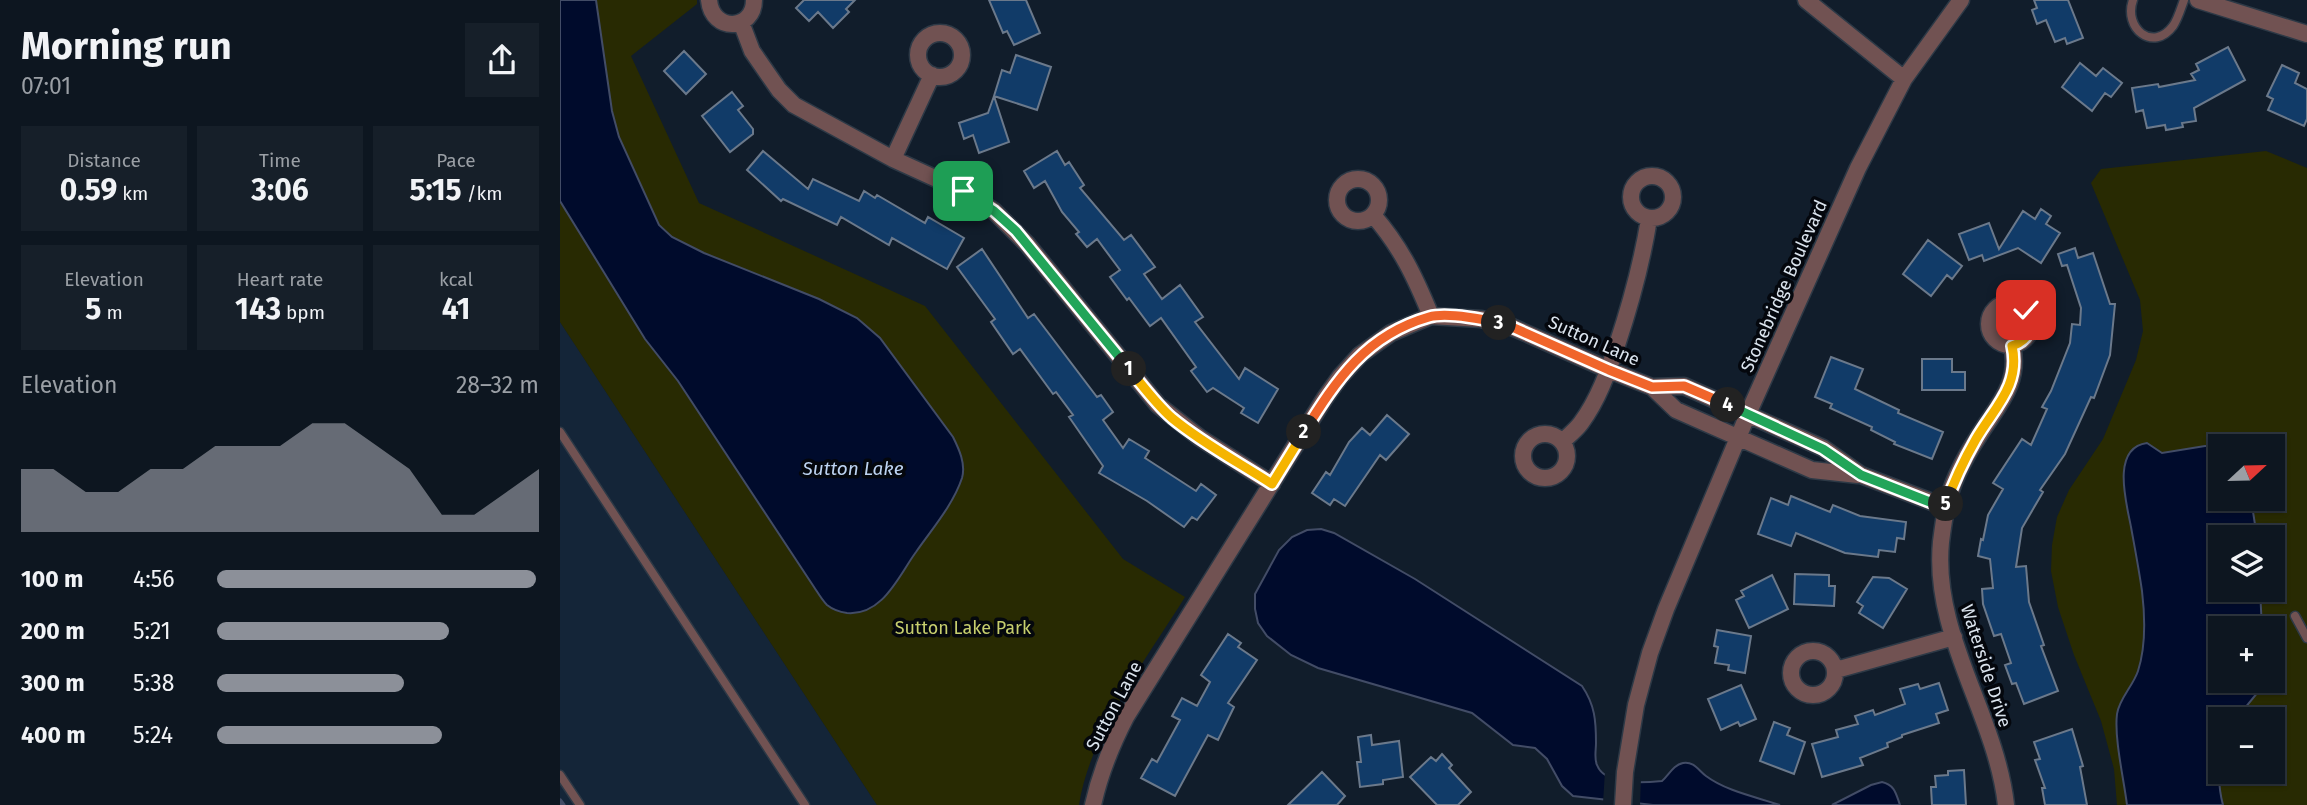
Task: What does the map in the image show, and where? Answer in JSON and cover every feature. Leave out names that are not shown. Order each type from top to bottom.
[{"type":"street","points":[[709,0],[714,16],[722,23],[731,25],[741,22],[752,11],[754,0]]},
{"type":"street","points":[[1806,0],[1904,79]]},
{"type":"street","name":"Stonebridge Boulevard","points":[[1623,805],[1625,772],[1636,705],[1650,653],[1666,609],[1748,414],[1858,169],[1904,79],[1961,0]]},
{"type":"street","points":[[2198,0],[2307,34]]},
{"type":"street","points":[[741,22],[752,51],[779,90],[794,105],[893,159],[963,191],[994,211],[1027,243],[1158,405],[1200,438],[1272,484]]},
{"type":"street","points":[[893,159],[932,75]]},
{"type":"street","points":[[1373,215],[1398,244],[1431,316]]},
{"type":"street","points":[[1562,442],[1581,424],[1609,370],[1640,271],[1649,219]]},
{"type":"street","name":"Sutton Lane","points":[[1093,805],[1099,779],[1126,717],[1325,398],[1348,367],[1376,342],[1431,316],[1481,319],[1512,327],[1652,387],[1684,386],[1823,449],[1861,475],[1945,508]]},
{"type":"street","name":"Waterside Drive","points":[[2006,805],[1998,762],[1944,605],[1941,547],[1945,508],[1958,474],[2011,386],[2014,356],[2012,346]]},
{"type":"street","points":[[1652,387],[1676,410],[1812,470],[1861,475]]},
{"type":"street","points":[[1836,670],[1954,637]]},
{"type":"lane","points":[[2133,0],[2130,15],[2136,30],[2145,37],[2156,38],[2175,25],[2184,0]]},
{"type":"lane","points":[[560,432],[805,805]]},
{"type":"lane","points":[[2295,617],[2307,638]]},
{"type":"lane","points":[[560,775],[580,805]]},
{"type":"shaded area","points":[[560,322],[877,805],[560,805]]},
{"type":"green space","name":"Sutton Lake Park","points":[[560,0],[697,0],[697,4],[631,56],[699,203],[925,306],[1123,559],[1185,597],[1107,724],[1085,778],[1079,805],[877,805],[560,322]]},
{"type":"green space","points":[[2266,151],[2307,168],[2307,805],[2117,805],[2114,769],[2101,721],[2058,607],[2051,571],[2057,517],[2069,490],[2103,439],[2136,360],[2143,331],[2140,300],[2091,183],[2101,169]]},
{"type":"water","name":"Sutton Lake","points":[[560,0],[596,0],[612,111],[619,137],[659,225],[672,237],[704,253],[819,299],[857,318],[880,338],[953,437],[963,467],[958,488],[942,516],[889,592],[871,608],[847,613],[831,608],[823,601],[678,381],[645,339],[560,201]]},
{"type":"water","points":[[2147,443],[2162,453],[2208,446],[2208,511],[2253,511],[2255,525],[2208,525],[2208,602],[2261,602],[2261,616],[2208,616],[2208,693],[2257,693],[2246,707],[2208,707],[2208,784],[2220,784],[2223,805],[2127,805],[2116,724],[2120,703],[2138,671],[2144,641],[2142,591],[2124,479],[2128,455],[2136,447]]},
{"type":"water","points":[[1321,529],[1334,533],[1415,579],[1582,686],[1594,713],[1596,763],[1608,777],[1625,782],[1662,781],[1676,766],[1687,763],[1723,786],[1780,805],[1653,805],[1573,796],[1562,786],[1547,759],[1535,748],[1513,745],[1472,713],[1318,668],[1291,655],[1267,636],[1258,623],[1255,594],[1279,550],[1292,537],[1307,530]]},
{"type":"water","points":[[1882,782],[1892,788],[1900,805],[1832,805],[1871,785]]},
{"type":"pier","points":[[1605,771],[1614,776],[1641,778],[1640,805],[1603,803]]},
{"type":"building","points":[[804,0],[855,0],[846,9],[849,12],[833,28],[818,12],[809,21],[796,8]]},
{"type":"building","points":[[989,0],[1026,0],[1040,33],[1014,45],[1007,31],[1003,33]]},
{"type":"building","points":[[2034,0],[2068,0],[2083,38],[2067,44],[2065,38],[2055,42],[2046,20],[2037,24],[2032,10],[2037,8]]},
{"type":"building","points":[[2228,47],[2245,80],[2194,108],[2196,121],[2182,123],[2183,127],[2166,130],[2165,125],[2147,128],[2143,110],[2136,112],[2132,88],[2158,84],[2159,87],[2195,80],[2191,74],[2199,70],[2196,64]]},
{"type":"building","points":[[684,51],[706,74],[686,94],[664,71]]},
{"type":"building","points":[[1016,55],[1051,67],[1037,110],[994,96],[1002,70],[1010,73]]},
{"type":"building","points":[[2080,63],[2096,76],[2103,68],[2122,83],[2111,97],[2105,93],[2092,111],[2062,87]]},
{"type":"building","points":[[2282,65],[2299,73],[2295,83],[2307,89],[2307,119],[2304,126],[2268,110],[2273,99],[2267,96]]},
{"type":"building","points":[[732,92],[743,106],[738,110],[753,129],[753,134],[730,152],[702,116]]},
{"type":"building","points":[[994,96],[1009,142],[979,153],[973,135],[964,139],[959,123],[988,113]]},
{"type":"building","points":[[763,151],[808,189],[813,179],[859,201],[864,191],[875,198],[877,195],[925,223],[928,217],[964,238],[947,269],[892,238],[889,245],[841,217],[837,225],[783,199],[781,201],[747,170]]},
{"type":"building","points":[[1057,151],[1065,165],[1069,162],[1084,185],[1080,188],[1124,240],[1131,235],[1155,267],[1144,274],[1162,299],[1180,285],[1203,317],[1195,322],[1239,379],[1245,368],[1278,389],[1258,423],[1241,413],[1244,408],[1213,388],[1207,392],[1191,371],[1196,367],[1161,318],[1150,326],[1110,277],[1120,270],[1097,239],[1087,247],[1076,234],[1079,232],[1062,212],[1045,181],[1034,188],[1024,171]]},
{"type":"building","points":[[2041,209],[2051,216],[2046,224],[2060,233],[2041,263],[2018,248],[1984,261],[1982,255],[1969,260],[1959,234],[1989,223],[1999,249],[2023,211],[2035,219]]},
{"type":"building","points":[[1928,240],[1962,266],[1952,279],[1947,275],[1931,296],[1903,274]]},
{"type":"building","points":[[2075,248],[2078,258],[2093,253],[2110,304],[2115,304],[2110,355],[2094,398],[2091,397],[2065,454],[2040,490],[2043,492],[2022,528],[2016,567],[2026,566],[2029,602],[2044,645],[2041,646],[2058,691],[2024,704],[2005,665],[2011,663],[2001,634],[1994,636],[1983,604],[1982,589],[1993,588],[1990,559],[1978,556],[1988,515],[2003,489],[1993,483],[2022,439],[2031,445],[2047,409],[2042,407],[2070,343],[2072,324],[2080,325],[2081,308],[2067,265],[2062,266],[2058,254]]},
{"type":"building","points":[[982,249],[1028,318],[1034,314],[1097,397],[1101,395],[1113,412],[1103,420],[1123,448],[1129,439],[1149,451],[1145,458],[1196,491],[1201,484],[1216,495],[1197,520],[1192,517],[1184,527],[1147,501],[1099,473],[1103,466],[1069,417],[1073,415],[1056,392],[1053,394],[1020,349],[1013,354],[991,322],[995,319],[957,267]]},
{"type":"building","points":[[1831,357],[1863,369],[1855,389],[1899,410],[1898,413],[1943,432],[1932,459],[1894,444],[1895,442],[1871,430],[1872,427],[1830,408],[1832,404],[1815,397]]},
{"type":"building","points":[[1922,359],[1952,359],[1952,372],[1965,372],[1965,390],[1922,390]]},
{"type":"building","points":[[1387,415],[1409,434],[1386,460],[1380,455],[1345,506],[1334,499],[1330,505],[1312,493],[1326,472],[1330,475],[1349,442],[1362,428],[1370,435]]},
{"type":"building","points":[[1791,496],[1830,512],[1833,505],[1860,516],[1906,522],[1904,539],[1897,538],[1895,552],[1879,550],[1878,557],[1845,553],[1796,533],[1791,546],[1758,534],[1771,498],[1788,505]]},
{"type":"building","points":[[1795,574],[1829,575],[1829,586],[1835,586],[1834,606],[1794,604]]},
{"type":"building","points":[[1772,575],[1788,609],[1749,628],[1736,600],[1744,596],[1741,591]]},
{"type":"building","points":[[1873,577],[1889,578],[1907,589],[1883,628],[1859,613],[1863,606],[1857,602]]},
{"type":"building","points":[[1717,630],[1751,636],[1745,673],[1728,670],[1729,665],[1715,663]]},
{"type":"building","points":[[1228,634],[1241,643],[1238,647],[1257,660],[1228,703],[1234,707],[1218,740],[1208,735],[1175,796],[1141,778],[1152,759],[1157,762],[1180,720],[1172,716],[1182,698],[1197,706],[1210,682],[1201,675]]},
{"type":"building","points":[[1939,683],[1948,710],[1936,714],[1939,723],[1887,743],[1888,747],[1860,758],[1863,765],[1822,777],[1812,744],[1838,737],[1836,730],[1858,724],[1855,716],[1873,710],[1875,715],[1905,704],[1900,689],[1918,684],[1920,689]]},
{"type":"building","points":[[1741,685],[1756,719],[1740,726],[1738,722],[1721,730],[1708,699]]},
{"type":"building","points":[[1774,722],[1790,728],[1787,735],[1805,742],[1794,774],[1760,761]]},
{"type":"building","points":[[2072,729],[2083,766],[2080,767],[2087,805],[2045,805],[2042,788],[2045,788],[2035,760],[2040,759],[2034,742]]},
{"type":"building","points":[[1371,735],[1372,745],[1399,741],[1403,777],[1383,780],[1383,784],[1360,787],[1358,737]]},
{"type":"building","points":[[1442,754],[1452,765],[1449,768],[1471,792],[1458,805],[1437,805],[1410,777],[1431,757],[1436,761]]},
{"type":"building","points":[[1964,770],[1966,805],[1932,805],[1931,787],[1936,787],[1935,776],[1948,775],[1948,771]]},
{"type":"building","points":[[1322,772],[1345,796],[1337,805],[1288,805]]},
{"type":"waterway","points":[[560,801],[563,805]]},
{"type":"route","points":[[963,191],[994,211],[1027,243],[1158,405],[1200,438],[1272,484],[1325,398],[1348,367],[1376,342],[1431,316],[1481,319],[1512,327],[1652,387],[1684,386],[1823,449],[1861,475],[1945,508],[1958,474],[1978,437],[2011,386],[2014,373],[2012,346],[2026,338],[2030,331],[2030,317],[2026,310]]}]
